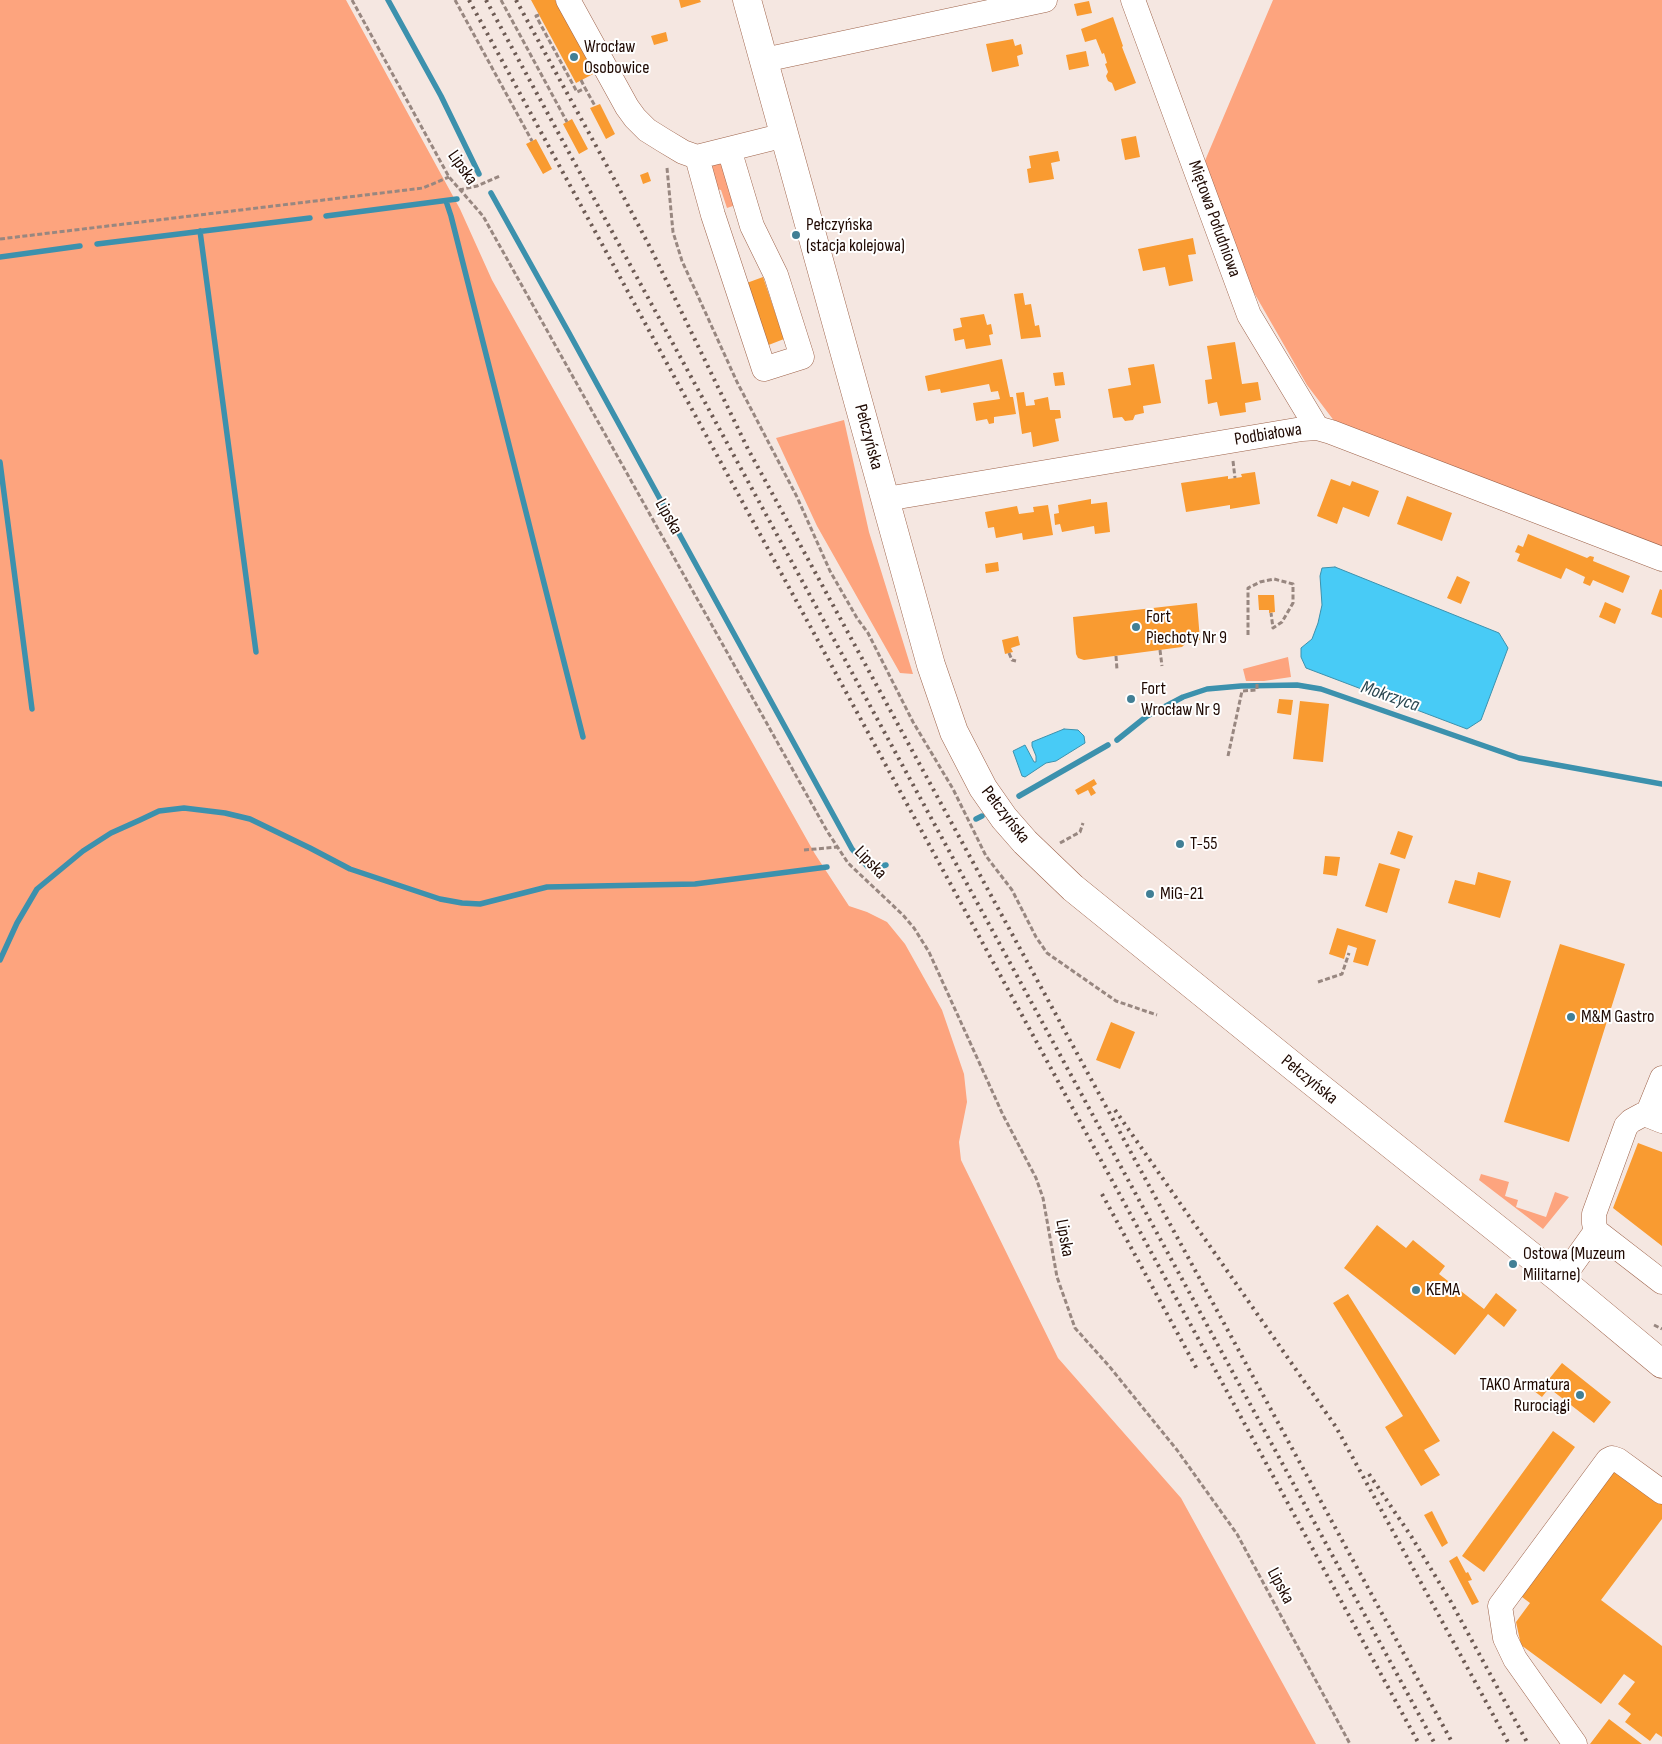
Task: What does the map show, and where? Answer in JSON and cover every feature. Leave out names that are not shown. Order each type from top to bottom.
[{"type":"main road","name":"Pełczyńska","points":[[747,0],[931,665],[946,713],[957,740],[979,780],[1013,828],[1046,864],[1102,912],[1561,1280],[1662,1364]]},
{"type":"street","points":[[568,0],[615,86],[635,118],[647,130],[679,150],[697,157],[785,135]]},
{"type":"street","points":[[764,60],[1045,0]]},
{"type":"street","name":"Miętowa Południowa","points":[[1133,0],[1249,315],[1316,428]]},
{"type":"street","points":[[697,157],[713,215],[764,369],[802,357],[776,275],[752,226],[729,149]]},
{"type":"street","name":"Podbiałowa","points":[[886,499],[1316,428],[1331,432],[1662,559]]},
{"type":"street","points":[[1662,1078],[1655,1118],[1636,1118],[1626,1126],[1594,1214],[1596,1232],[1662,1282]]},
{"type":"street","points":[[1561,1280],[1596,1232]]},
{"type":"street","points":[[1575,1744],[1515,1659],[1505,1638],[1500,1606],[1608,1460],[1612,1458],[1618,1460],[1662,1492]]},
{"type":"path","name":"Lipska","points":[[352,0],[448,177],[483,216],[827,830],[848,863],[903,915],[914,928],[929,952],[1003,1115],[1036,1178],[1043,1198],[1057,1277],[1075,1328],[1109,1366],[1177,1450],[1237,1534],[1350,1744]]},
{"type":"path","points":[[454,0],[532,141]]},
{"type":"path","points":[[501,0],[567,122]]},
{"type":"path","points":[[538,15],[536,16],[577,92],[586,88]]},
{"type":"path","points":[[581,80],[595,106]]},
{"type":"path","points":[[459,190],[477,186],[500,176]]},
{"type":"path","points":[[0,239],[423,188],[448,177]]},
{"type":"path","points":[[670,194],[674,232],[682,261],[737,382],[797,497],[830,572],[868,633],[913,722],[952,789],[986,856],[1012,890],[1036,937],[1047,953],[1116,1001],[1135,1009],[1158,1015]]},
{"type":"path","points":[[1248,635],[1248,588],[1260,582],[1274,579],[1293,584],[1293,602],[1282,622],[1273,628],[1271,613]]},
{"type":"path","points":[[1160,650],[1162,666]]},
{"type":"path","points":[[1009,653],[1012,660],[1016,661]]},
{"type":"path","points":[[1116,656],[1117,670]]},
{"type":"path","points":[[1228,756],[1242,691],[1257,690],[1257,682]]},
{"type":"path","points":[[1055,846],[1080,832],[1083,822]]},
{"type":"path","points":[[804,850],[838,847]]},
{"type":"path","points":[[1318,982],[1342,974],[1349,953]]},
{"type":"shaded area","points":[[0,0],[346,0],[460,209],[492,280],[815,854],[849,906],[887,922],[905,944],[942,1010],[964,1074],[967,1102],[959,1142],[961,1160],[1058,1358],[1181,1498],[1316,1744],[0,1744]]},
{"type":"shaded area","points":[[1273,0],[1662,0],[1662,551],[1335,422],[1307,385],[1245,277],[1204,163]]},
{"type":"shaded area","points":[[719,161],[724,164],[736,205],[727,208],[721,190],[716,189],[709,168],[712,163]]},
{"type":"shaded area","points":[[844,420],[869,532],[913,674],[900,673],[817,526],[776,438]]},
{"type":"shaded area","points":[[1288,657],[1291,677],[1264,681],[1246,681],[1243,669]]},
{"type":"shaded area","points":[[1481,1174],[1509,1182],[1505,1196],[1518,1200],[1516,1207],[1546,1217],[1555,1192],[1569,1197],[1543,1229],[1479,1180]]},
{"type":"water","points":[[1335,567],[1499,633],[1508,648],[1481,720],[1467,729],[1306,668],[1301,657],[1301,648],[1312,639],[1318,623],[1322,605],[1320,576],[1322,568]]},
{"type":"water","points":[[1064,729],[1078,730],[1084,736],[1085,743],[1056,761],[1046,763],[1025,777],[1022,776],[1013,751],[1025,745],[1034,762],[1036,762],[1032,742]]},
{"type":"building","name":"Wrocław Osobowice","points":[[531,0],[555,0],[595,73],[576,83]]},
{"type":"building","points":[[679,0],[700,0],[701,2],[681,8]]},
{"type":"building","points":[[1089,1],[1092,13],[1077,16],[1074,4]]},
{"type":"building","points":[[1113,17],[1136,83],[1115,91],[1112,83],[1108,81],[1106,76],[1108,72],[1104,53],[1102,54],[1096,39],[1085,42],[1081,29]]},
{"type":"building","points":[[666,32],[668,41],[654,45],[651,36]]},
{"type":"building","points":[[1013,39],[1015,46],[1021,44],[1023,54],[1017,56],[1019,66],[992,72],[986,44]]},
{"type":"building","points":[[1086,51],[1089,66],[1069,70],[1066,55]]},
{"type":"building","points":[[600,104],[615,134],[606,139],[590,108]]},
{"type":"building","points":[[572,119],[588,149],[579,154],[563,124]]},
{"type":"building","points":[[1136,136],[1140,157],[1125,160],[1121,139]]},
{"type":"building","points":[[536,139],[552,169],[543,174],[526,144]]},
{"type":"building","points":[[1058,151],[1060,161],[1051,163],[1054,179],[1029,183],[1027,169],[1031,168],[1029,156]]},
{"type":"building","points":[[648,172],[651,181],[643,184],[640,175]]},
{"type":"building","points":[[1193,238],[1196,254],[1188,255],[1193,281],[1169,286],[1165,267],[1143,271],[1138,249]]},
{"type":"building","points":[[763,277],[784,339],[766,346],[744,284]]},
{"type":"building","points":[[1023,293],[1025,305],[1031,304],[1035,326],[1039,325],[1041,337],[1021,339],[1014,294]]},
{"type":"building","points":[[984,314],[987,325],[991,324],[993,334],[989,335],[991,345],[966,349],[964,339],[955,341],[953,329],[962,327],[960,318]]},
{"type":"building","points":[[1235,342],[1242,384],[1258,382],[1261,400],[1245,403],[1246,412],[1220,416],[1217,402],[1208,404],[1205,380],[1212,379],[1207,346]]},
{"type":"building","points":[[1002,359],[1010,397],[1013,397],[1016,414],[994,417],[994,423],[989,424],[987,419],[976,421],[973,403],[1000,399],[998,391],[991,392],[989,384],[941,393],[940,389],[928,391],[925,376]]},
{"type":"building","points":[[1154,364],[1161,403],[1143,406],[1144,413],[1135,415],[1133,420],[1125,421],[1122,417],[1113,418],[1108,389],[1131,385],[1128,368]]},
{"type":"building","points":[[1063,372],[1065,385],[1055,386],[1053,373]]},
{"type":"building","points":[[1024,392],[1026,406],[1035,405],[1034,400],[1048,397],[1050,410],[1060,410],[1061,418],[1055,419],[1059,441],[1033,447],[1031,432],[1022,434],[1016,393]]},
{"type":"building","points":[[1255,472],[1260,504],[1230,509],[1230,505],[1186,512],[1181,483],[1228,476],[1228,479],[1242,477],[1241,474]]},
{"type":"building","points":[[1331,479],[1350,486],[1352,481],[1379,491],[1369,517],[1343,507],[1337,524],[1317,516]]},
{"type":"building","points":[[1407,496],[1452,513],[1442,541],[1397,524]]},
{"type":"building","points":[[1091,499],[1091,504],[1107,502],[1110,532],[1095,534],[1094,526],[1062,532],[1060,524],[1055,525],[1054,514],[1059,513],[1058,505]]},
{"type":"building","points":[[1048,505],[1053,535],[1023,540],[1022,533],[996,538],[994,527],[988,528],[985,512],[1017,506],[1019,514],[1034,512],[1033,507]]},
{"type":"building","points":[[1528,534],[1587,558],[1590,556],[1594,557],[1593,561],[1630,576],[1623,593],[1593,580],[1590,586],[1583,583],[1585,577],[1566,568],[1561,579],[1517,561],[1520,554],[1515,552],[1518,545],[1523,547]]},
{"type":"building","points":[[998,562],[999,571],[986,573],[985,564]]},
{"type":"building","points":[[1457,576],[1470,582],[1461,604],[1447,598]]},
{"type":"building","points":[[1660,589],[1662,590],[1662,618],[1651,614]]},
{"type":"building","points":[[1258,595],[1274,595],[1275,612],[1269,613],[1269,610],[1259,610]]},
{"type":"building","points":[[1605,602],[1621,609],[1615,624],[1599,617]]},
{"type":"building","name":"Fort Piechoty Nr 9","points":[[1197,603],[1200,640],[1187,642],[1182,647],[1084,660],[1078,658],[1076,654],[1073,617]]},
{"type":"building","points":[[1018,636],[1020,645],[1011,648],[1013,652],[1005,654],[1002,640]]},
{"type":"building","points":[[1279,699],[1293,700],[1291,715],[1277,713]]},
{"type":"building","points":[[1300,701],[1329,704],[1323,762],[1293,759]]},
{"type":"building","points":[[1094,779],[1097,784],[1092,787],[1096,793],[1091,796],[1088,790],[1078,795],[1075,790]]},
{"type":"building","points":[[1398,831],[1413,836],[1405,859],[1390,854]]},
{"type":"building","points":[[1325,856],[1340,857],[1337,876],[1323,874]]},
{"type":"building","points":[[1379,863],[1400,869],[1387,913],[1365,906]]},
{"type":"building","points":[[1478,872],[1511,881],[1500,918],[1448,903],[1455,880],[1475,885]]},
{"type":"building","points":[[1337,928],[1376,940],[1368,966],[1353,962],[1357,948],[1348,945],[1344,959],[1329,954]]},
{"type":"building","points":[[1560,944],[1625,964],[1569,1142],[1504,1122]]},
{"type":"building","points":[[1111,1022],[1135,1032],[1120,1069],[1096,1060]]},
{"type":"building","points":[[1638,1143],[1662,1152],[1662,1246],[1613,1208]]},
{"type":"building","points":[[1377,1225],[1406,1248],[1413,1240],[1445,1266],[1439,1274],[1484,1309],[1496,1293],[1517,1310],[1504,1327],[1488,1314],[1455,1355],[1344,1268]]},
{"type":"building","points":[[1348,1294],[1440,1441],[1424,1450],[1440,1475],[1421,1486],[1385,1427],[1403,1416],[1333,1303]]},
{"type":"building","name":"TAKO Armatura Rurociągi","points":[[1562,1363],[1611,1402],[1594,1423],[1549,1388],[1542,1397],[1534,1391],[1542,1381],[1545,1384]]},
{"type":"building","points":[[1553,1431],[1575,1447],[1484,1572],[1462,1556]]},
{"type":"building","points":[[1614,1466],[1662,1502],[1662,1519],[1601,1600],[1662,1646],[1662,1737],[1656,1733],[1650,1741],[1625,1722],[1631,1714],[1618,1704],[1635,1682],[1624,1674],[1601,1704],[1521,1645],[1516,1622],[1530,1603],[1518,1594]]},
{"type":"building","points":[[1432,1511],[1448,1543],[1442,1547],[1424,1515]]},
{"type":"building","points":[[1457,1556],[1472,1580],[1468,1581],[1479,1602],[1472,1605],[1449,1561]]},
{"type":"building","points":[[1609,1719],[1642,1744],[1590,1744]]},
{"type":"waterway","points":[[388,0],[441,96],[479,174]]},
{"type":"waterway","points":[[491,193],[852,849],[867,866],[878,867],[886,865]]},
{"type":"waterway","points":[[326,216],[457,199]]},
{"type":"waterway","points":[[446,201],[583,737]]},
{"type":"waterway","points":[[97,244],[310,218]]},
{"type":"waterway","points":[[200,231],[256,652]]},
{"type":"waterway","points":[[0,257],[80,246]]},
{"type":"waterway","points":[[0,462],[32,709]]},
{"type":"waterway","name":"Mokrzyca","points":[[1117,740],[1147,716],[1183,697],[1207,689],[1297,685],[1321,689],[1519,758],[1662,784]]},
{"type":"waterway","name":"Mokrzyca","points":[[1019,796],[1108,745]]},
{"type":"waterway","points":[[0,960],[17,923],[37,889],[83,851],[111,833],[159,811],[184,808],[225,813],[250,819],[350,869],[440,899],[462,903],[480,904],[547,887],[695,884],[827,867]]},
{"type":"waterway","name":"Mokrzyca","points":[[976,819],[982,816]]},
{"type":"railway","points":[[469,0],[1419,1744]]},
{"type":"railway","points":[[486,0],[1435,1744]]},
{"type":"railway","points":[[516,0],[652,251],[748,449],[1453,1744]]},
{"type":"railway","points":[[1115,1110],[1336,1427],[1509,1744]]},
{"type":"railway","points":[[1102,1194],[1198,1371]]},
{"type":"railway","points":[[1369,1474],[1411,1536],[1451,1602],[1528,1744]]},
{"type":"place","name":"Wrocław Osobowice","points":[[574,57]]},
{"type":"place","name":"Pełczyńska (stacja kolejowa)","points":[[796,235]]},
{"type":"place","name":"Fort Piechoty Nr 9","points":[[1136,627]]},
{"type":"place","name":"Fort Wrocław Nr 9","points":[[1131,699]]},
{"type":"place","name":"T-55","points":[[1180,844]]},
{"type":"place","name":"MiG-21","points":[[1150,894]]},
{"type":"place","name":"M&M Gastro","points":[[1571,1017]]},
{"type":"place","name":"Ostowa (Muzeum Militarne)","points":[[1513,1264]]},
{"type":"place","name":"KEMA","points":[[1416,1290]]},
{"type":"place","name":"TAKO Armatura Rurociągi","points":[[1580,1395]]}]
